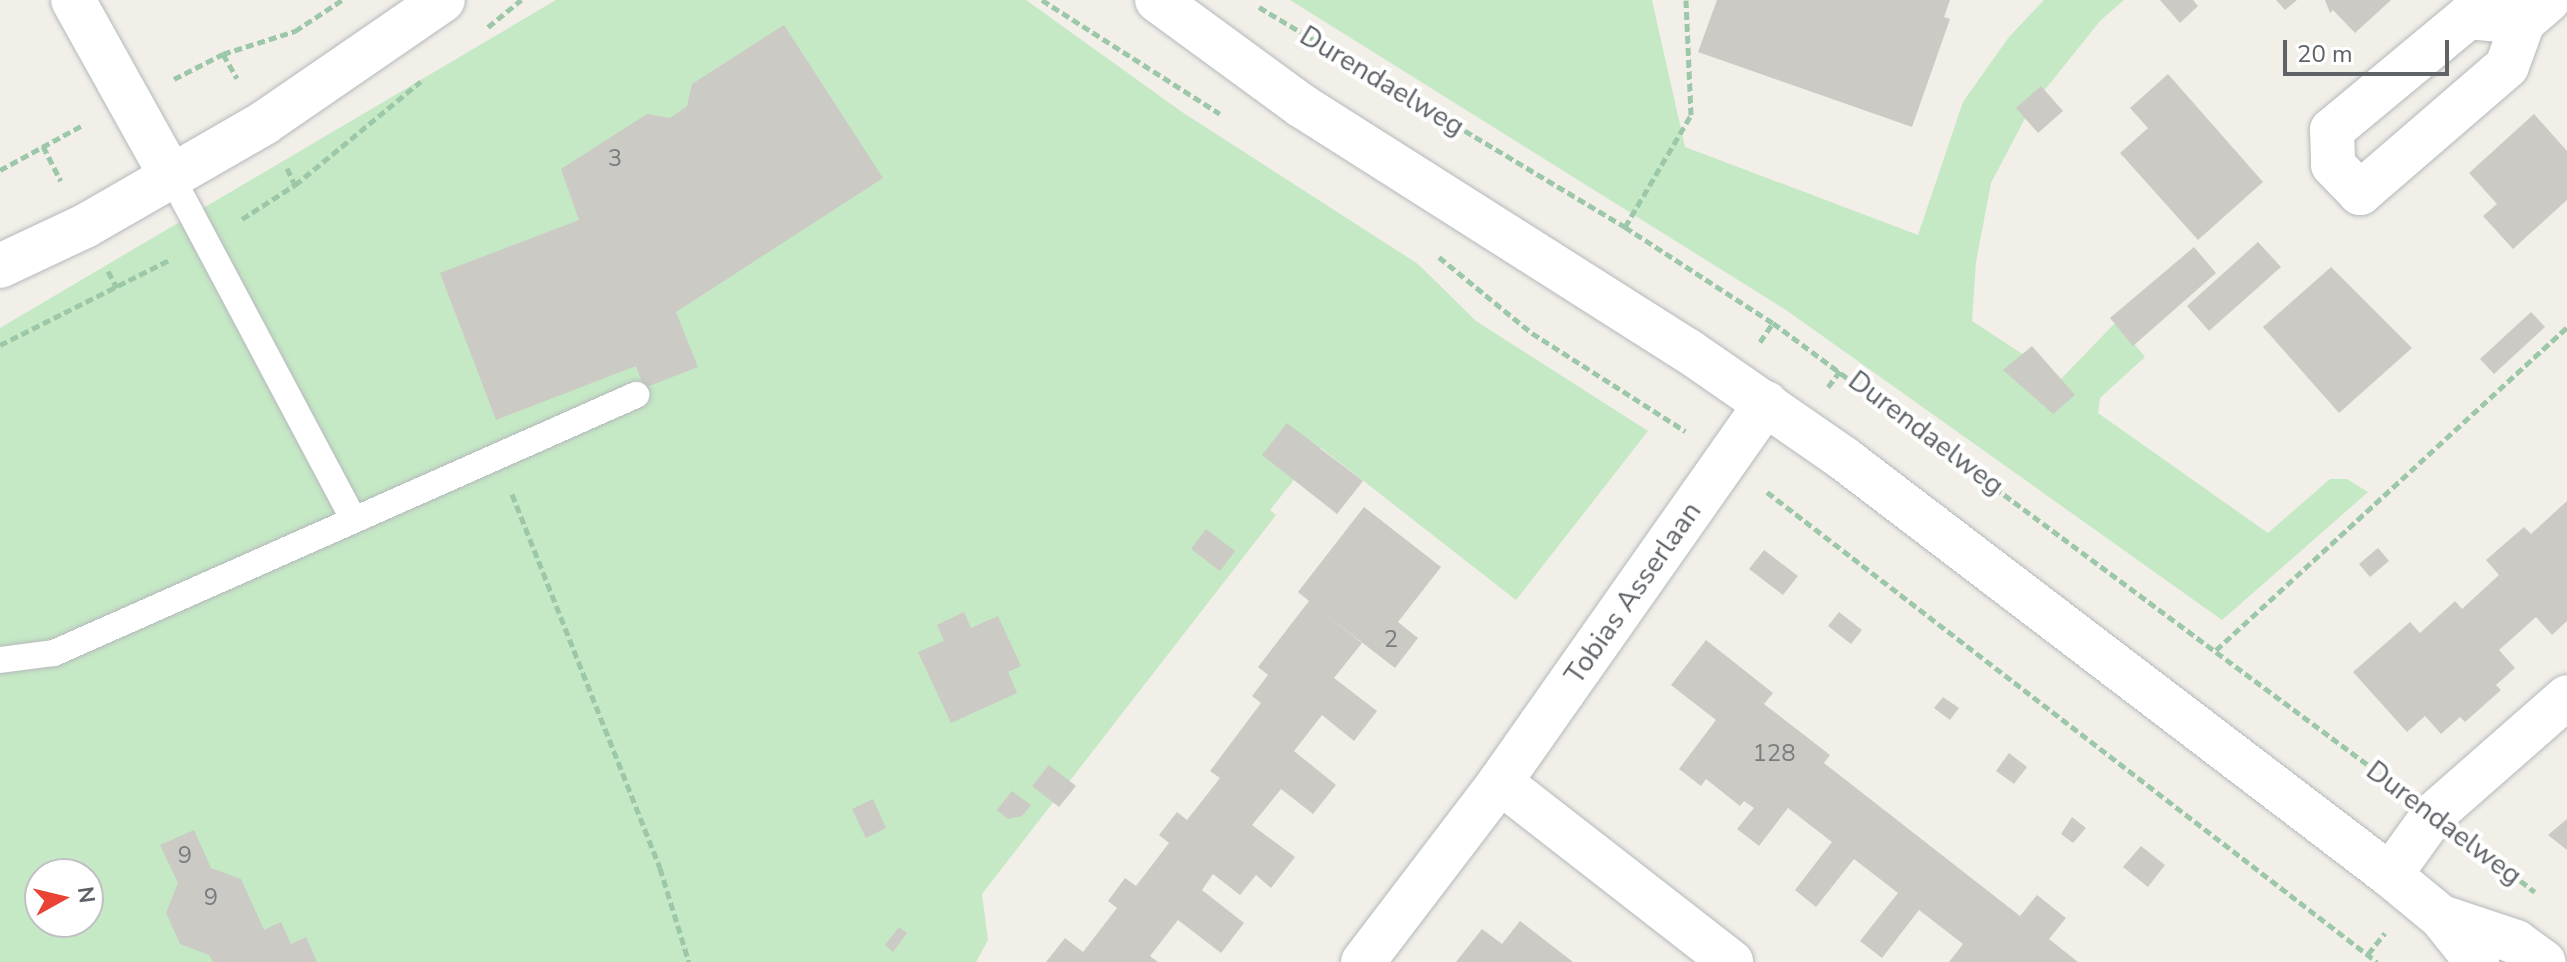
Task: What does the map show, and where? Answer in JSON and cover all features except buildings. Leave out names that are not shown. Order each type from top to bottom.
[{"type":"street","points":[[73,0],[171,176]]},
{"type":"street","points":[[0,266],[264,123],[443,0]]},
{"type":"street","points":[[1157,0],[1302,106],[1766,403],[2390,875],[2441,917],[2477,962]]},
{"type":"street","name":"Tobias Asserlaan","points":[[1363,962],[1500,782],[1766,403]]},
{"type":"street","points":[[2390,875],[2434,814],[2567,697]]},
{"type":"street","points":[[1500,782],[1731,962]]},
{"type":"street","points":[[2441,917],[2516,942],[2544,962]]},
{"type":"lane","points":[[171,176],[353,519]]},
{"type":"lane","points":[[0,660],[54,653],[636,395]]},
{"type":"path","points":[[485,29],[521,0]]},
{"type":"path","name":"Durendaelweg","points":[[1250,0],[1625,227],[1841,370],[2543,898]]},
{"type":"path","points":[[1625,227],[1691,115],[1686,0]]},
{"type":"path","points":[[0,345],[207,240],[295,185],[426,78]]},
{"type":"path","points":[[2216,650],[2567,327]]},
{"type":"path","points":[[498,456],[660,868],[689,962]]},
{"type":"green space","points":[[556,0],[1026,0],[1182,112],[1418,264],[1476,321],[1648,431],[1516,600],[1320,447],[1270,510],[1276,515],[982,894],[988,940],[976,962],[0,962],[0,328]]},
{"type":"green space","points":[[1290,0],[1652,0],[1685,147],[1918,235],[1963,102],[2009,37],[2044,0],[2124,0],[2100,21],[2031,107],[1991,183],[1976,262],[1972,321],[2061,379],[2116,322],[2145,357],[2100,398],[2098,413],[2268,533],[2330,479],[2347,479],[2368,492],[2222,620],[1786,310]]}]
